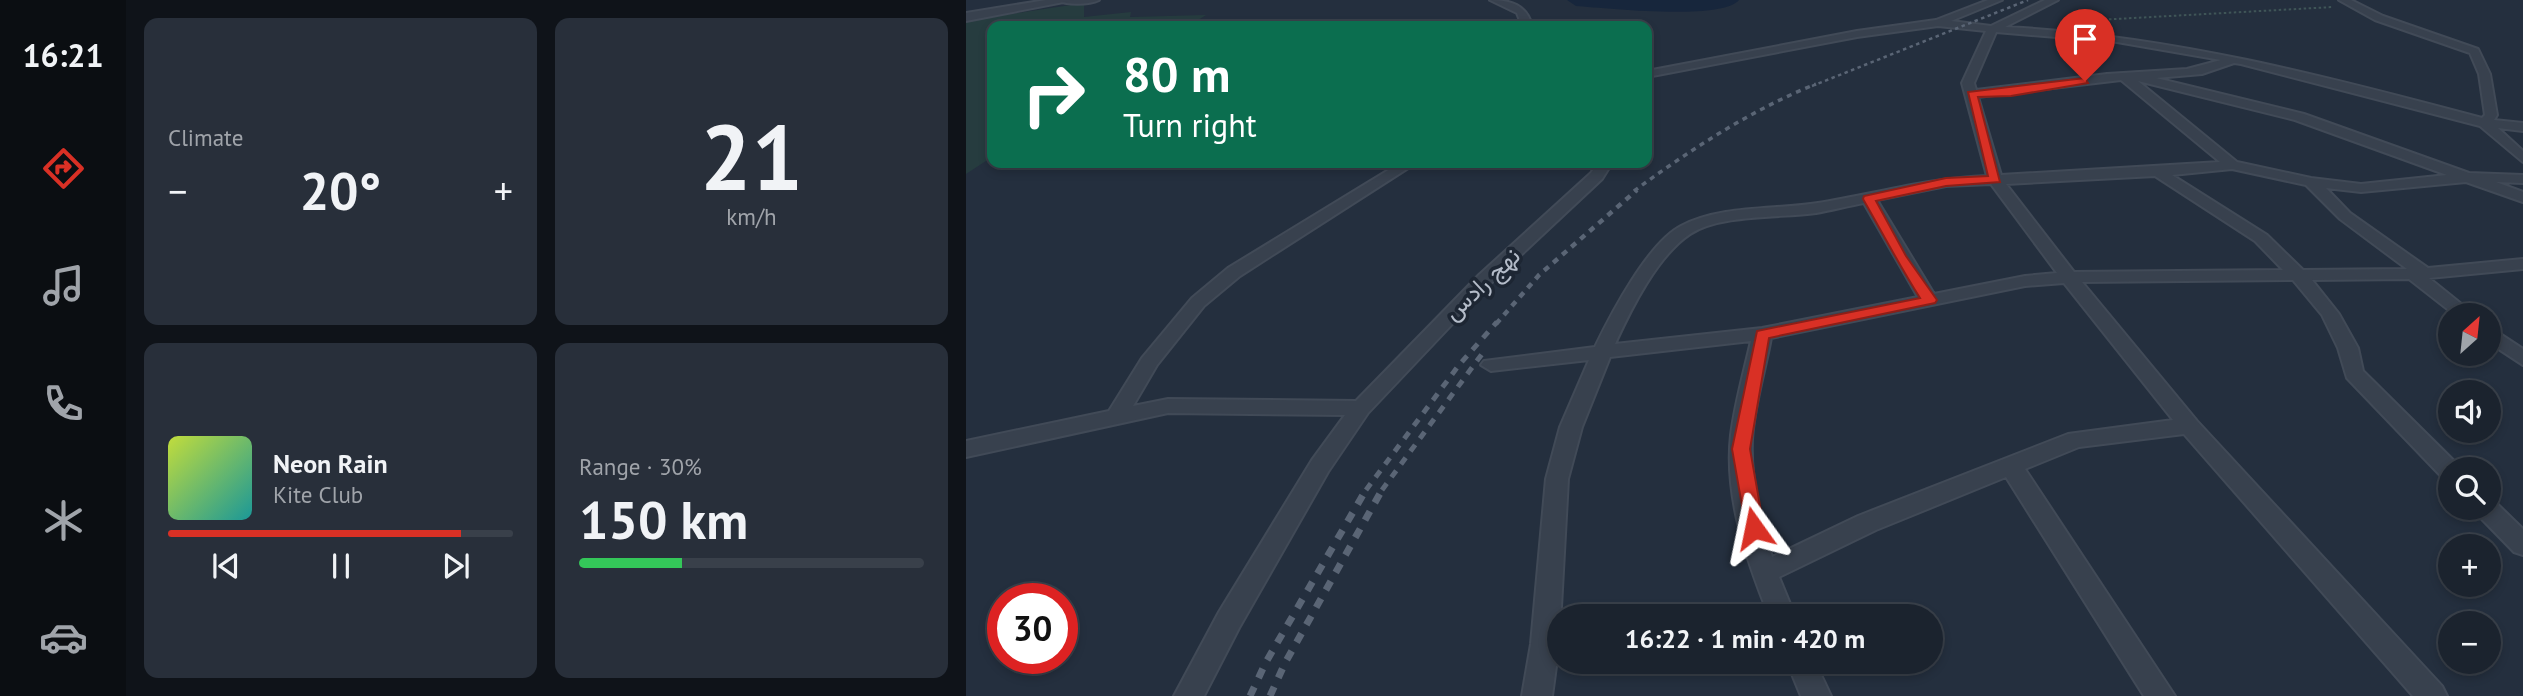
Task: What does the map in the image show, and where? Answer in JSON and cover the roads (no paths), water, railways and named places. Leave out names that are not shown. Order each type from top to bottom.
[{"type":"street","points":[[966,17],[1064,0],[1094,0]]},
{"type":"street","points":[[1495,0],[1520,9],[1526,21]]},
{"type":"street","points":[[2053,0],[1992,29],[1969,77],[1995,179],[2069,277],[2189,426],[2432,696]]},
{"type":"street","points":[[1938,23],[1992,1]]},
{"type":"street","points":[[2346,1],[2379,18],[2474,51],[2484,69],[2488,86],[2491,115],[2484,123]]},
{"type":"street","points":[[1652,73],[1857,34],[1938,23],[2115,39],[2232,59],[2484,123],[2523,127]]},
{"type":"street","points":[[1972,94],[2011,93],[2213,67],[2232,59]]},
{"type":"street","points":[[2130,77],[2232,165]]},
{"type":"street","points":[[2130,77],[2299,117],[2523,197]]},
{"type":"street","points":[[2484,123],[2523,158]]},
{"type":"street","points":[[1537,696],[1545,644],[1557,479],[1571,427],[1624,305],[1666,247],[1685,230],[1715,219],[1788,212],[1869,199],[1946,182],[1995,179],[2158,173],[2232,165],[2311,182],[2361,188],[2469,177],[2523,179]]},
{"type":"street","points":[[1117,416],[1149,362],[1198,302],[1234,272],[1401,168]]},
{"type":"street","name":"نهج رادس","points":[[1189,696],[1229,620],[1320,466],[1361,408],[1485,279],[1597,176],[1602,168]]},
{"type":"street","points":[[2158,173],[2261,238],[2300,277],[2330,314],[2348,348],[2354,373],[2438,459]]},
{"type":"street","points":[[2311,182],[2346,216],[2452,303]]},
{"type":"street","points":[[1869,199],[1891,234],[1899,256],[1929,300]]},
{"type":"street","points":[[1491,365],[1762,334],[2025,282],[2069,277],[2418,274],[2523,264]]},
{"type":"street","points":[[1762,334],[1741,449],[1744,483],[1763,573],[1777,604]]},
{"type":"street","points":[[2501,342],[2523,359]]},
{"type":"street","points":[[966,449],[1168,406],[1361,408]]},
{"type":"street","points":[[1763,573],[1867,523],[2009,464],[2076,440],[2189,426]]},
{"type":"street","points":[[2009,464],[2160,696]]},
{"type":"street","points":[[2498,520],[2523,545]]},
{"type":"street","points":[[1806,674],[1816,696]]},
{"type":"waterway","points":[[1576,0],[1682,7],[1730,0]]},
{"type":"railway","points":[[1812,86],[2028,0]]},
{"type":"railway","points":[[1634,191],[1722,132],[1768,106],[1816,84]]},
{"type":"railway","points":[[1496,324],[1539,275],[1637,190]]},
{"type":"railway","points":[[1366,490],[1459,365],[1497,322]]},
{"type":"railway","points":[[1382,490],[1482,354]]},
{"type":"railway","points":[[1250,696],[1266,662],[1367,488]]},
{"type":"railway","points":[[1270,696],[1285,663],[1383,488]]}]
